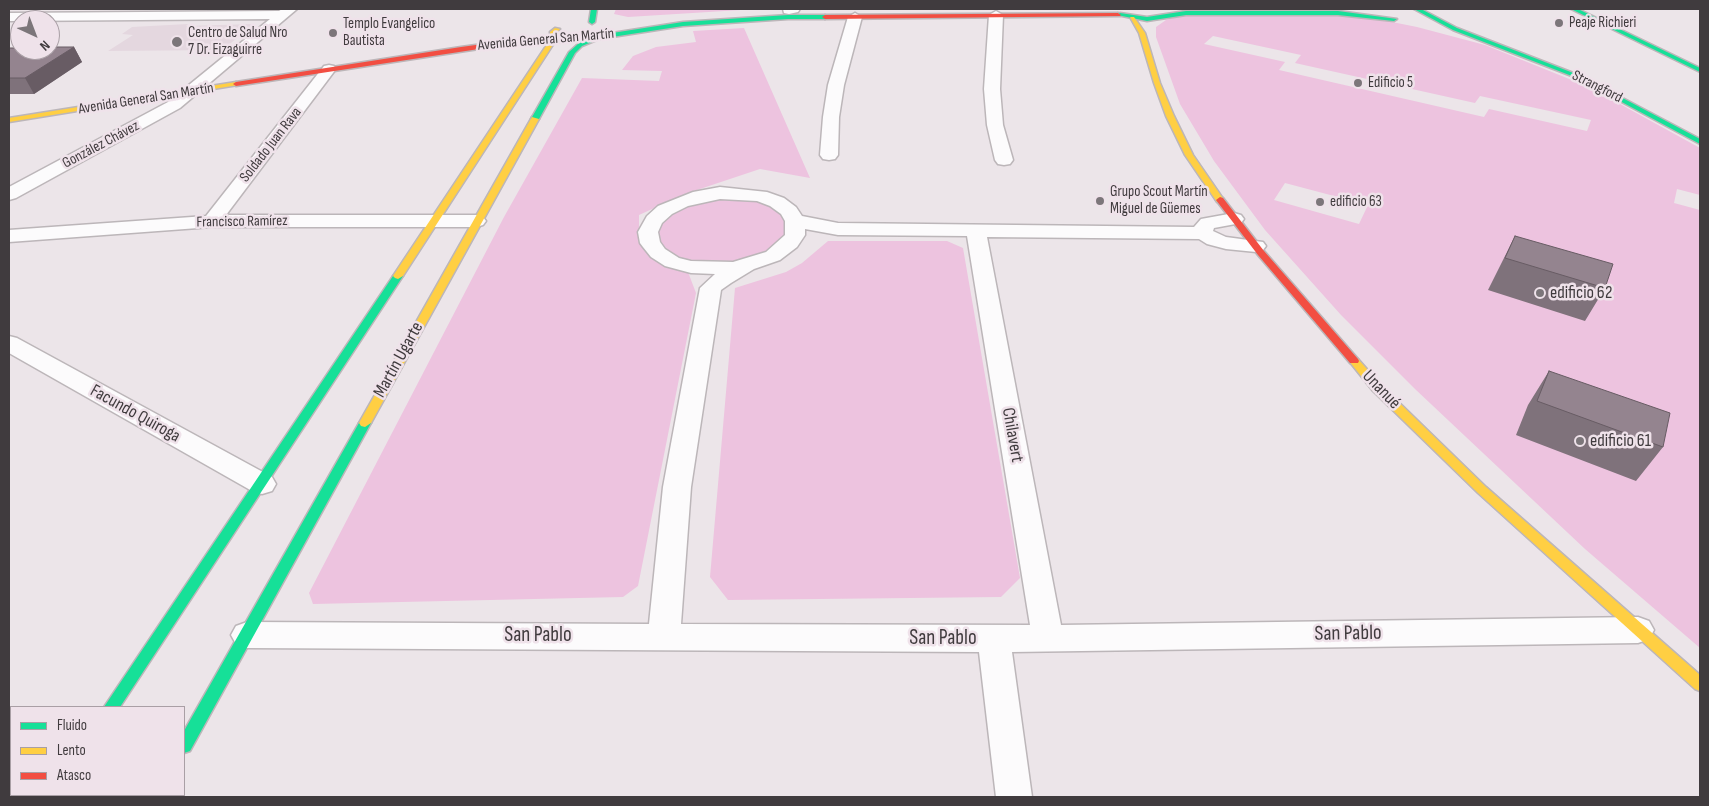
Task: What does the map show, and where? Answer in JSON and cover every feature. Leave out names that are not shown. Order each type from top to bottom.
[{"type":"main road","points":[[594,9],[592,22],[606,24],[613,28],[612,32],[604,37]]},
{"type":"main road","name":"Avenida General San Martín","points":[[634,20],[791,9],[886,9]]},
{"type":"main road","points":[[1167,12],[1338,13],[1398,20],[1374,9]]},
{"type":"main road","name":"Strangford","points":[[1417,9],[1455,29],[1578,76],[1700,142]]},
{"type":"main road","points":[[1574,9],[1700,70]]},
{"type":"main road","name":"Avenida General San Martín","points":[[9,120],[416,48],[555,34],[574,40],[661,27],[736,20],[1114,12],[1132,18],[1154,18],[1167,12]]},
{"type":"main road","name":"Unanué","points":[[1132,18],[1142,33],[1157,83],[1176,128],[1198,168],[1234,220],[1256,246],[1378,388],[1482,490],[1700,684]]},
{"type":"main road","points":[[1142,33],[1154,18]]},
{"type":"main road","name":"Avenida General San Martín","points":[[9,111],[329,70],[555,34],[575,24],[606,22]]},
{"type":"main road","name":"Strangford","points":[[1427,27],[1488,42]]},
{"type":"main road","points":[[113,706],[262,484],[555,34]]},
{"type":"main road","name":"Martín Ugarte","points":[[185,744],[572,52],[590,41],[604,37]]},
{"type":"street","points":[[9,18],[286,12]]},
{"type":"street","name":"González Chávez","points":[[9,194],[174,105],[286,12]]},
{"type":"street","points":[[996,15],[992,89],[995,125],[1004,160]]},
{"type":"street","points":[[830,155],[831,117],[836,85],[855,16]]},
{"type":"street","name":"Soldado Juan Rava","points":[[212,221],[329,70]]},
{"type":"street","points":[[746,266],[719,269],[691,268],[672,262],[658,253],[650,243],[648,232],[654,220],[665,210],[681,202],[700,196],[720,193],[760,196],[776,202],[789,211],[795,221],[795,236],[783,250]]},
{"type":"street","points":[[1203,233],[1204,226],[1208,223],[1234,220]]},
{"type":"street","name":"Francisco Ramírez","points":[[9,236],[212,221],[476,221]]},
{"type":"street","points":[[795,221],[838,229],[1203,233],[1214,240],[1226,243],[1256,246]]},
{"type":"street","points":[[664,637],[677,487],[711,288],[723,278],[746,266],[773,256],[815,236],[838,229]]},
{"type":"street","name":"Chilavert","points":[[976,231],[1048,639]]},
{"type":"street","points":[[691,268],[711,288]]},
{"type":"street","name":"Facundo Quiroga","points":[[9,343],[262,484]]},
{"type":"street","name":"San Pablo","points":[[247,635],[1048,639],[1638,630]]},
{"type":"street","points":[[994,639],[1014,797]]},
{"type":"shaded area","points":[[616,9],[757,9],[628,17],[614,14]]},
{"type":"shaded area","points":[[1184,15],[1339,15],[1382,20],[1417,27],[1485,45],[1589,87],[1700,148],[1700,195],[1677,189],[1674,203],[1700,210],[1700,648],[1585,549],[1415,389],[1341,315],[1265,230],[1214,161],[1180,104],[1156,37],[1156,27],[1166,20]],"holes":[[[1213,36],[1301,55],[1295,63],[1475,103],[1480,96],[1591,120],[1587,131],[1489,109],[1484,117],[1279,70],[1285,62],[1204,44]],[[1285,183],[1368,205],[1359,224],[1274,200]]]},
{"type":"shaded area","name":"Centro de Salud Nro 7 Dr. Eizaguirre","points":[[188,24],[186,26],[255,24],[222,50],[108,51],[133,35],[122,34],[132,27]]},
{"type":"shaded area","points":[[744,28],[810,178],[760,169],[685,194],[639,215],[639,232],[642,247],[650,257],[688,272],[696,293],[638,586],[623,597],[313,604],[309,593],[504,217],[582,78],[659,81],[662,71],[622,70],[633,56],[656,47],[696,42],[693,31]]},
{"type":"shaded area","points":[[721,195],[775,204],[791,223],[781,245],[745,262],[696,264],[675,258],[661,248],[657,224],[666,213]]},
{"type":"shaded area","points":[[828,241],[947,241],[963,248],[1020,578],[1001,597],[728,600],[710,577],[735,288],[786,272],[802,263]]},
{"type":"building","points":[[60,47],[74,47],[60,56]]},
{"type":"building","points":[[9,48],[10,60],[53,60],[25,78],[9,78]]},
{"type":"building","points":[[1515,236],[1613,264],[1605,288],[1505,258]]},
{"type":"building","points":[[1549,371],[1670,413],[1663,447],[1537,401]]},
{"type":"traffic: fast","points":[[592,22],[594,9]]},
{"type":"traffic: fast","points":[[1417,9],[1455,29],[1579,77],[1700,142]]},
{"type":"traffic: fast","points":[[1574,9],[1700,70]]},
{"type":"traffic: fast","points":[[1120,15],[1147,19],[1186,13],[1338,13],[1394,19]]},
{"type":"traffic: fast","points":[[547,41],[580,40],[683,24],[788,17],[825,17]]},
{"type":"traffic: fast","points":[[535,119],[572,52],[580,45],[596,39]]},
{"type":"traffic: fast","points":[[113,706],[398,276]]},
{"type":"traffic: fast","points":[[185,744],[365,423]]},
{"type":"traffic: slow","points":[[1132,18],[1142,33],[1157,83],[1170,116],[1189,155],[1220,200]]},
{"type":"traffic: slow","points":[[398,276],[553,40],[553,32],[557,29]]},
{"type":"traffic: slow","points":[[9,120],[236,84]]},
{"type":"traffic: slow","points":[[365,423],[535,119]]},
{"type":"traffic: slow","points":[[1354,361],[1377,388],[1482,490],[1700,684]]},
{"type":"traffic: jam","points":[[825,17],[1118,15]]},
{"type":"traffic: jam","points":[[236,84],[461,49],[505,43],[547,41]]},
{"type":"traffic: jam","points":[[1220,200],[1261,253],[1354,361]]},
{"type":"place","name":"Peaje Richieri","points":[[1559,23]]},
{"type":"place","name":"Templo Evangelico Bautista","points":[[333,33]]},
{"type":"place","name":"Centro de Salud Nro 7 Dr. Eizaguirre","points":[[177,42]]},
{"type":"place","name":"Edificio 5","points":[[1358,83]]},
{"type":"place","name":"Grupo Scout Martín Miguel de Güemes","points":[[1100,201]]},
{"type":"place","name":"edificio 63","points":[[1320,202]]},
{"type":"place","name":"edificio 62","points":[[1540,293]]},
{"type":"place","name":"edificio 61","points":[[1580,441]]}]
